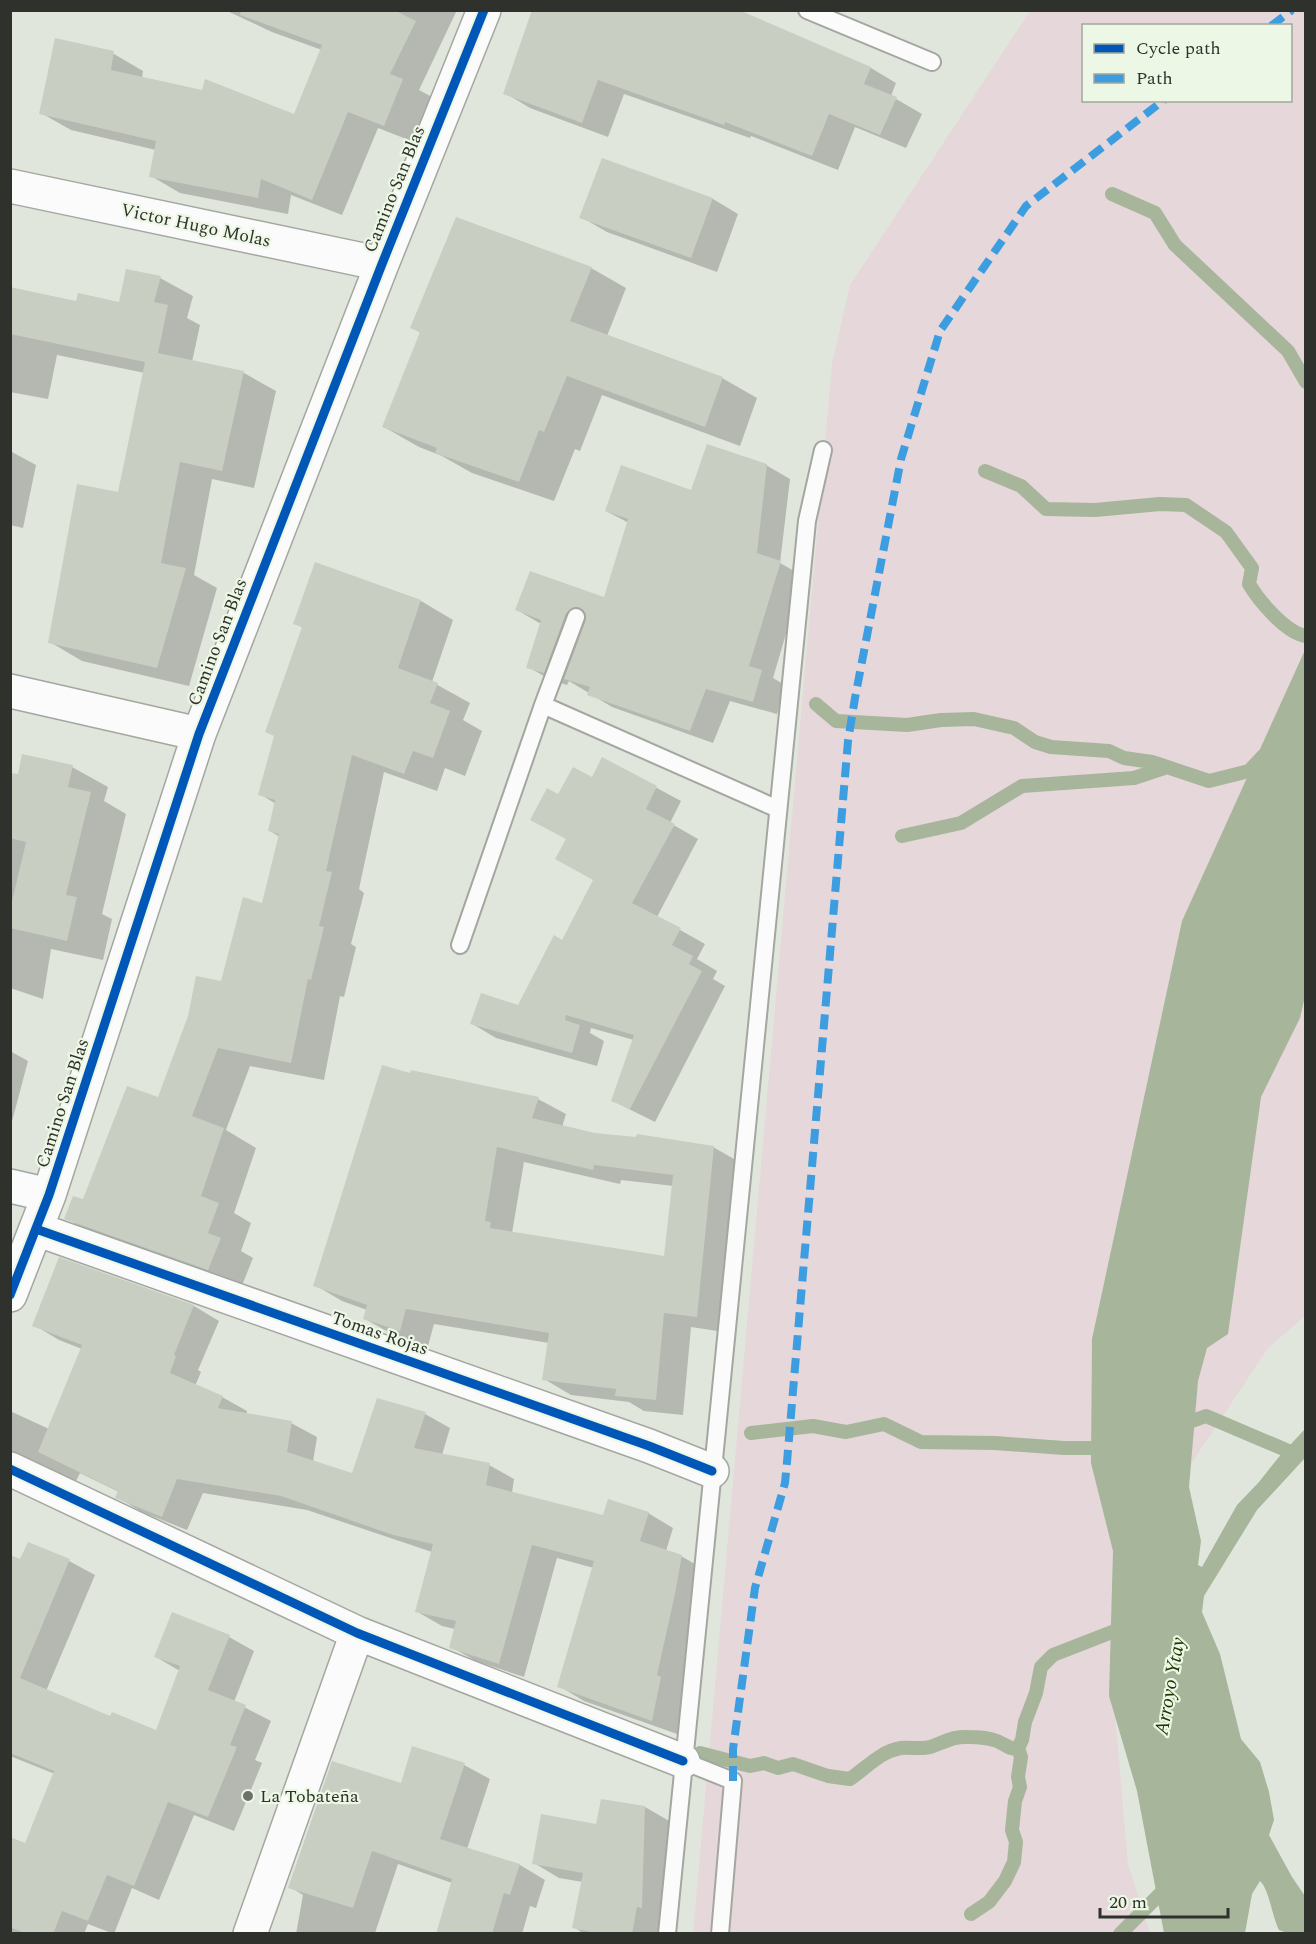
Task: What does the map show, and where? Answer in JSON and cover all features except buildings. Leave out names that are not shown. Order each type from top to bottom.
[{"type":"street","name":"Camino San Blas","points":[[10,1295],[49,1195],[199,734],[483,10]]},
{"type":"street","name":"Victor Hugo Molas","points":[[10,186],[382,264]]},
{"type":"street","points":[[10,691],[199,734]]},
{"type":"street","points":[[10,1186],[49,1195]]},
{"type":"street","name":"Tomas Rojas","points":[[36,1229],[649,1446],[712,1471]]},
{"type":"street","points":[[10,1469],[357,1633],[683,1761]]},
{"type":"street","points":[[250,1934],[357,1633]]},
{"type":"lane","points":[[807,10],[932,62]]},
{"type":"lane","points":[[667,1934],[807,521],[823,450]]},
{"type":"lane","points":[[460,945],[576,617]]},
{"type":"lane","points":[[543,705],[778,809]]},
{"type":"lane","points":[[683,1761],[733,1781],[720,1934]]},
{"type":"shaded area","points":[[1030,11],[1305,11],[1305,1316],[1268,1348],[1163,1506],[1113,1691],[1128,1864],[1150,1933],[693,1934],[832,364],[850,285]]},
{"type":"water","name":"Arroyo Ytay","points":[[1305,650],[1305,996],[1300,1018],[1261,1097],[1228,1334],[1207,1348],[1198,1381],[1189,1487],[1201,1541],[1198,1565],[1202,1567],[1237,1505],[1305,1429],[1305,1458],[1257,1510],[1204,1596],[1202,1612],[1220,1654],[1241,1739],[1260,1762],[1274,1820],[1269,1835],[1305,1896],[1305,1933],[1287,1933],[1279,1930],[1266,1890],[1260,1881],[1252,1894],[1245,1933],[1164,1933],[1137,1791],[1109,1696],[1113,1551],[1091,1463],[1092,1339],[1182,921]]},
{"type":"waterway","points":[[1112,194],[1155,213],[1175,245],[1288,351],[1306,382]]},
{"type":"waterway","points":[[985,471],[1021,486],[1046,509],[1095,510],[1160,504],[1186,505],[1226,532],[1252,568],[1249,584],[1259,599],[1282,623],[1298,634],[1306,636]]},
{"type":"waterway","points":[[816,704],[836,721],[907,725],[941,720],[974,719],[1014,728],[1035,742],[1051,747],[1109,751],[1124,758],[1152,762],[1167,767]]},
{"type":"waterway","points":[[902,836],[961,823],[1022,786],[1134,778],[1167,767],[1209,781],[1249,771],[1264,755]]},
{"type":"waterway","points":[[1178,1426],[1206,1416],[1293,1453]]},
{"type":"waterway","points":[[751,1433],[813,1426],[846,1432],[884,1424],[921,1442],[1109,1448]]},
{"type":"waterway","points":[[700,1753],[750,1766],[764,1763],[778,1768],[793,1764],[828,1776],[850,1779],[880,1756],[894,1750],[929,1747],[959,1737],[987,1738],[1018,1748],[1036,1693],[1041,1667],[1053,1655],[1112,1632],[1128,1630]]},
{"type":"waterway","points":[[971,1914],[989,1902],[1005,1881],[1014,1862],[1016,1842],[1012,1830],[1015,1801],[1020,1787],[1018,1777],[1021,1757],[1018,1748]]},
{"type":"waterway","points":[[1120,1934],[1170,1884]]},
{"type":"marked path","points":[[1274,24],[1292,10]]},
{"type":"marked path","points":[[733,1781],[733,1749],[755,1588],[785,1483],[848,741],[901,459],[940,331],[1026,206],[1161,102]]},
{"type":"cycle path","points":[[10,1295],[49,1195],[199,734],[382,264],[484,10]]},
{"type":"cycle path","points":[[36,1229],[649,1446],[712,1471]]},
{"type":"cycle path","points":[[10,1469],[357,1633],[683,1761]]},
{"type":"place","name":"La Tobateña","points":[[248,1796]]}]
